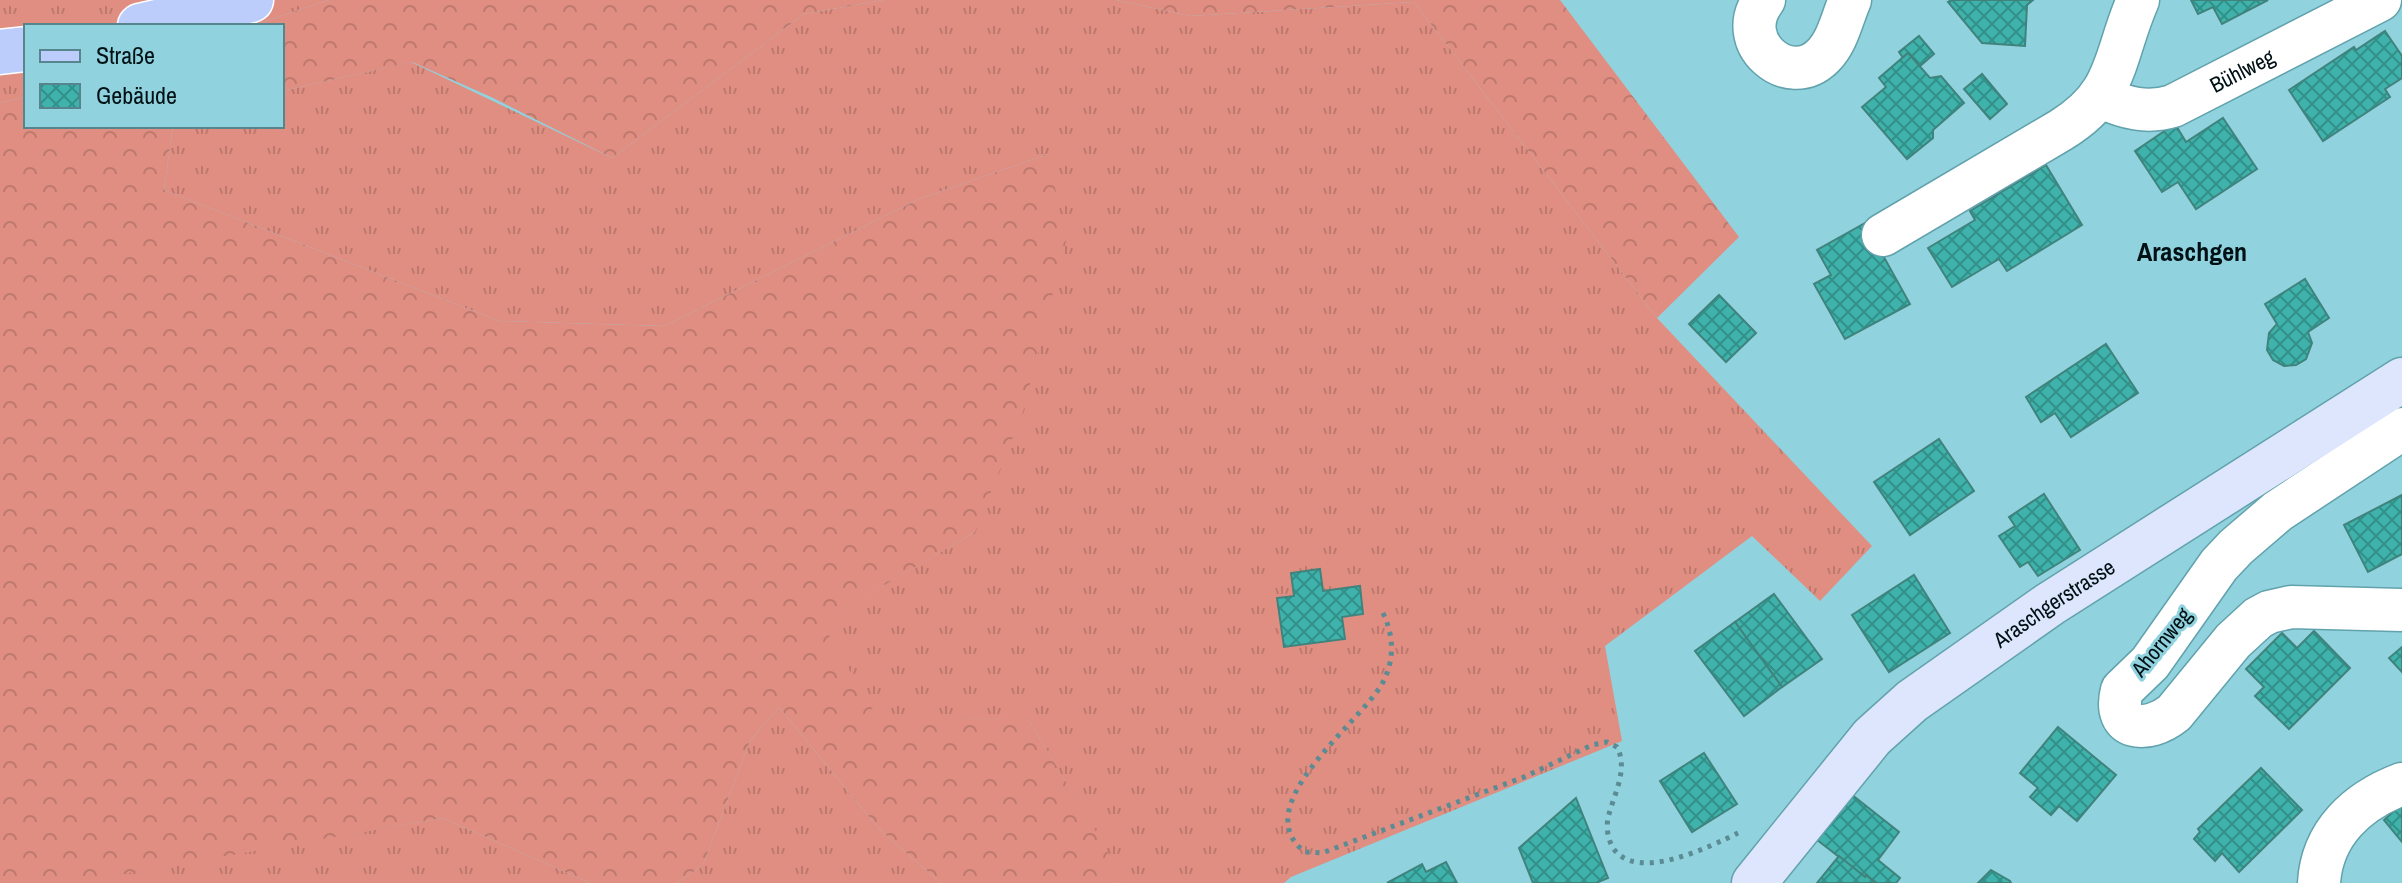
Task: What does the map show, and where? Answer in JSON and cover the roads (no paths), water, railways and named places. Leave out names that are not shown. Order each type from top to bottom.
[{"type":"main road","points":[[149,24],[251,0]]},
{"type":"main road","points":[[0,52],[24,49]]},
{"type":"street","points":[[1764,0],[1755,17],[1757,42],[1772,61],[1796,67],[1811,64],[1825,54],[1850,0]]},
{"type":"street","points":[[1883,235],[2086,113],[2101,97],[2115,68],[2138,0]]},
{"type":"street","name":"Bühlweg","points":[[2101,97],[2136,109],[2160,110],[2173,106],[2380,0]]},
{"type":"street","name":"Araschgerstrasse","points":[[1754,883],[1872,737],[1912,701],[2014,627],[2402,380]]},
{"type":"street","name":"Ahornweg","points":[[2402,429],[2278,511],[2236,547],[2219,565],[2150,663],[2122,690],[2120,712],[2127,722],[2139,727],[2162,722],[2174,713],[2239,635],[2269,612],[2291,607],[2402,610]]},
{"type":"street","points":[[2319,883],[2325,850],[2342,824],[2365,802],[2402,784]]},
{"type":"district","name":"Araschgen","points":[[2192,252]]}]
